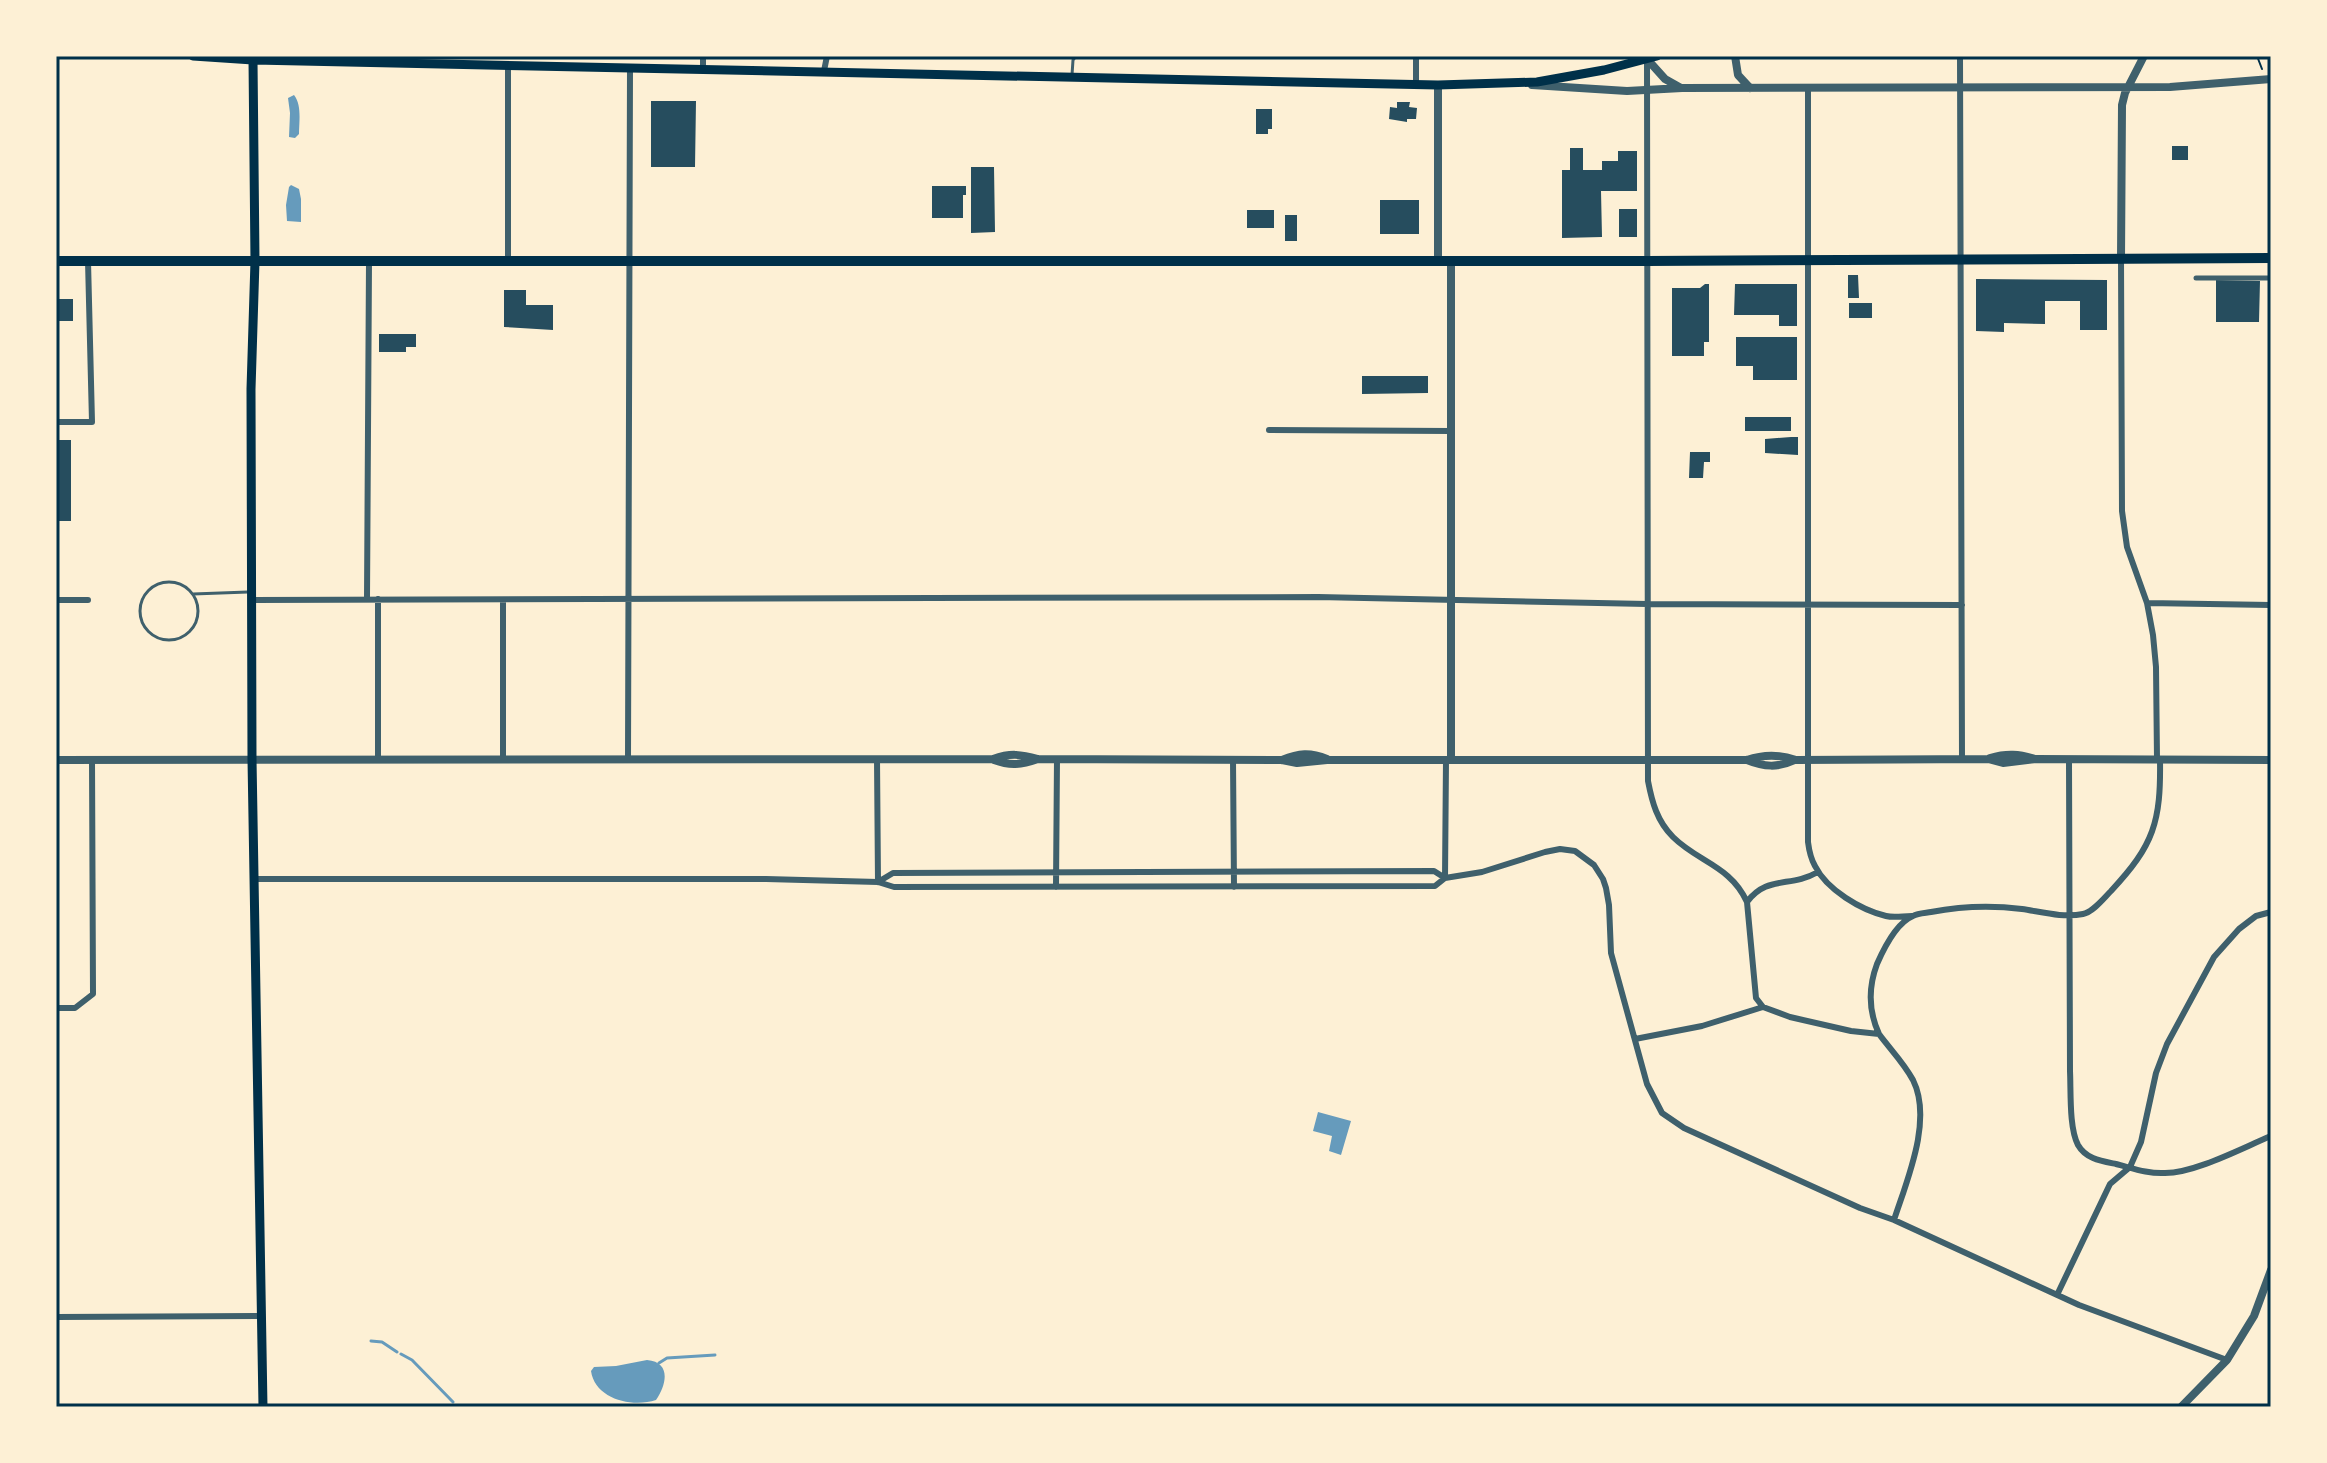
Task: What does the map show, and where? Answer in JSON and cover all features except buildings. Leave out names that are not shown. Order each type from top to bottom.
[{"type":"main road","points":[[193,56],[400,59],[508,66],[551,61],[630,68],[1416,85],[1511,84],[1574,76],[1650,57]]},
{"type":"main road","points":[[253,58],[252,759],[263,1407]]},
{"type":"main road","points":[[56,261],[2271,258]]},
{"type":"street","points":[[703,56],[703,69]]},
{"type":"street","points":[[824,71],[827,56]]},
{"type":"street","points":[[1416,56],[1416,85]]},
{"type":"street","points":[[1735,56],[1738,75],[1750,88]]},
{"type":"street","points":[[1960,56],[1962,760]]},
{"type":"street","points":[[1808,89],[1808,842],[1813,864],[1834,888],[1868,909],[1887,916],[1912,916],[1979,906],[2069,916],[2088,913],[2133,867],[2155,829],[2159,810],[2153,635],[2147,603],[2127,547],[2122,511],[2122,110],[2128,87],[2144,56]]},
{"type":"street","points":[[1650,57],[1665,79],[1682,88]]},
{"type":"street","points":[[1650,57],[1647,91],[1647,604],[1648,781],[1652,801],[1664,826],[1683,846],[1729,876],[1747,902],[1756,998],[1763,1007],[1836,1028],[1879,1034]]},
{"type":"street","points":[[508,66],[508,262]]},
{"type":"street","points":[[628,760],[630,68]]},
{"type":"street","points":[[1511,84],[1647,91],[1682,88],[2201,86],[2271,79]]},
{"type":"street","points":[[1438,85],[1438,261]]},
{"type":"street","points":[[56,422],[92,422],[88,261]]},
{"type":"street","points":[[1445,878],[1452,600],[1451,261]]},
{"type":"street","points":[[367,599],[369,262]]},
{"type":"street","points":[[2196,278],[2271,278]]},
{"type":"street","points":[[1269,430],[1451,431]]},
{"type":"street","points":[[252,596],[503,600],[1318,597],[1647,604],[1962,605]]},
{"type":"street","points":[[378,599],[378,760]]},
{"type":"street","points":[[56,600],[88,600]]},
{"type":"street","points":[[503,600],[503,760]]},
{"type":"street","points":[[2147,603],[2271,605]]},
{"type":"street","points":[[56,760],[993,759],[1021,754],[1038,759],[1282,760],[1297,754],[1314,754],[1327,760],[1747,760],[1771,755],[1796,760],[1962,760],[2020,754],[2036,759],[2069,760],[2271,760]]},
{"type":"street","points":[[877,759],[878,882]]},
{"type":"street","points":[[1056,887],[1057,759]]},
{"type":"street","points":[[56,1008],[75,1008],[93,994],[92,760]]},
{"type":"street","points":[[1233,760],[1234,887]]},
{"type":"street","points":[[2069,760],[2070,1071],[2075,1138],[2079,1147],[2091,1158],[2166,1174],[2185,1170],[2271,1136]]},
{"type":"street","points":[[256,879],[766,879],[878,882],[894,887],[1435,886],[1445,878],[1482,872],[1545,852],[1568,849],[1583,855],[1599,872],[1606,888],[1611,953],[1650,1093],[1656,1106],[1666,1116],[1698,1134],[2057,1295],[2227,1360]]},
{"type":"street","points":[[878,882],[893,873],[1434,871],[1445,878]]},
{"type":"street","points":[[1747,902],[1755,890],[1763,886],[1806,878],[1818,872]]},
{"type":"street","points":[[2057,1295],[2110,1184],[2130,1167],[2141,1142],[2156,1073],[2167,1044],[2214,957],[2247,922],[2271,912]]},
{"type":"street","points":[[1894,1220],[1913,1160],[1920,1105],[1913,1080],[1873,1021],[1870,982],[1894,932],[1912,916]]},
{"type":"street","points":[[1635,1039],[1702,1026],[1763,1007]]},
{"type":"street","points":[[2181,1407],[2227,1360],[2254,1316],[2271,1270]]},
{"type":"street","points":[[56,1317],[262,1316]]},
{"type":"lane","points":[[1072,77],[1076,56]]},
{"type":"lane","points":[[193,594],[198,611],[187,634],[170,640],[147,629],[142,621],[141,604],[151,589],[168,582],[177,583],[193,594],[252,596]]},
{"type":"path","points":[[2257,56],[2262,68]]},
{"type":"water","points":[[294,95],[300,114],[299,134],[295,138],[289,137],[288,98]]},
{"type":"water","points":[[291,185],[299,189],[301,222],[287,221],[286,205]]},
{"type":"water","points":[[1318,1112],[1351,1121],[1341,1155],[1329,1151],[1332,1136],[1313,1131]]},
{"type":"water","points":[[647,1360],[660,1365],[665,1375],[656,1400],[646,1402],[626,1402],[607,1395],[594,1381],[591,1371],[594,1367]]},
{"type":"waterway","points":[[371,1341],[382,1342],[397,1352]]},
{"type":"waterway","points":[[401,1354],[412,1360],[453,1402]]},
{"type":"waterway","points":[[659,1363],[667,1358],[715,1355]]}]
